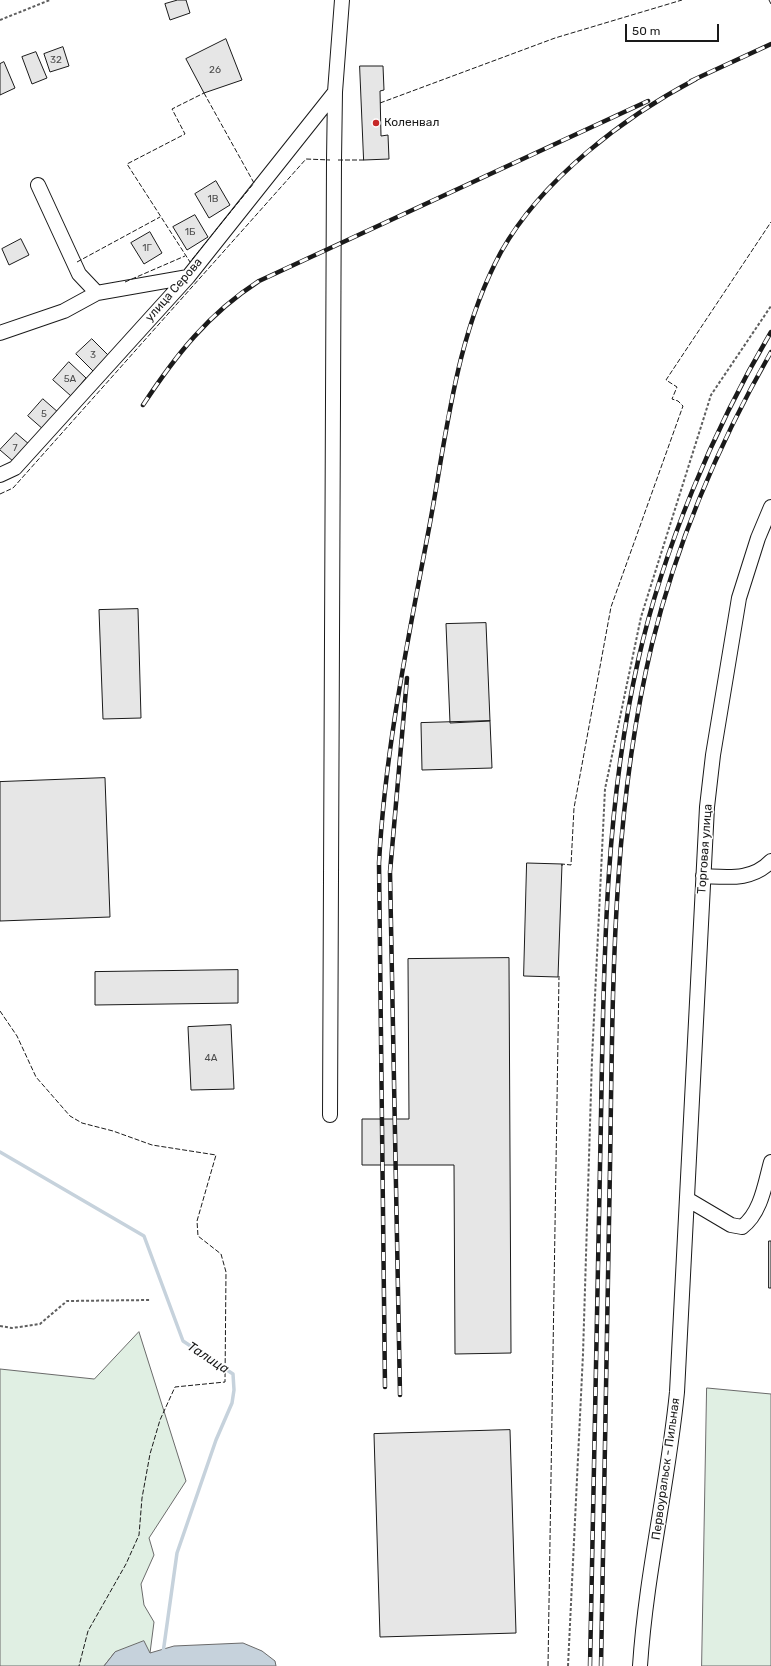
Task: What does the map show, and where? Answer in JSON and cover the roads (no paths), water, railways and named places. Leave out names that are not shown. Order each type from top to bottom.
[{"type":"street","points":[[330,1115],[335,92],[342,0]]},
{"type":"street","name":"улица Серова","points":[[0,475],[14,468],[188,277],[335,92]]},
{"type":"street","points":[[38,185],[62,241],[79,274],[97,293]]},
{"type":"street","points":[[0,333],[64,311],[97,293],[188,277]]},
{"type":"street","name":"Торговая улица","points":[[687,1199],[703,876],[713,763],[733,628],[739,598],[758,538],[771,507]]},
{"type":"street","points":[[703,876],[738,878],[751,875],[762,870],[771,861]]},
{"type":"street","points":[[687,1199],[731,1225],[742,1227],[750,1222],[758,1206],[771,1162]]},
{"type":"street","name":"Первоуральск - Пильная","points":[[640,1666],[646,1596],[669,1464],[674,1419],[687,1199]]},
{"type":"waterway","name":"Талица","points":[[0,1152],[144,1236],[183,1341],[233,1374],[234,1390],[232,1403],[216,1440],[177,1553],[163,1653]]},
{"type":"railway","points":[[691,81],[771,44]]},
{"type":"railway","points":[[385,1387],[379,863],[382,820],[392,734],[406,649],[448,419],[463,350],[473,316],[501,252],[518,225],[539,200],[562,175],[613,131],[669,94],[696,79]]},
{"type":"railway","points":[[143,405],[168,369],[194,337],[224,307],[259,281],[648,101]]},
{"type":"railway","points":[[590,1666],[602,1039],[607,912],[617,786],[626,723],[638,661],[661,576],[692,491],[710,450],[729,409],[771,332]]},
{"type":"railway","points":[[601,1666],[614,970],[621,839],[629,774],[639,709],[652,644],[674,568],[701,494],[717,457],[752,386],[771,352]]},
{"type":"railway","points":[[400,1395],[390,872],[407,678]]},
{"type":"place","name":"Коленвал","points":[[376,123]]}]
